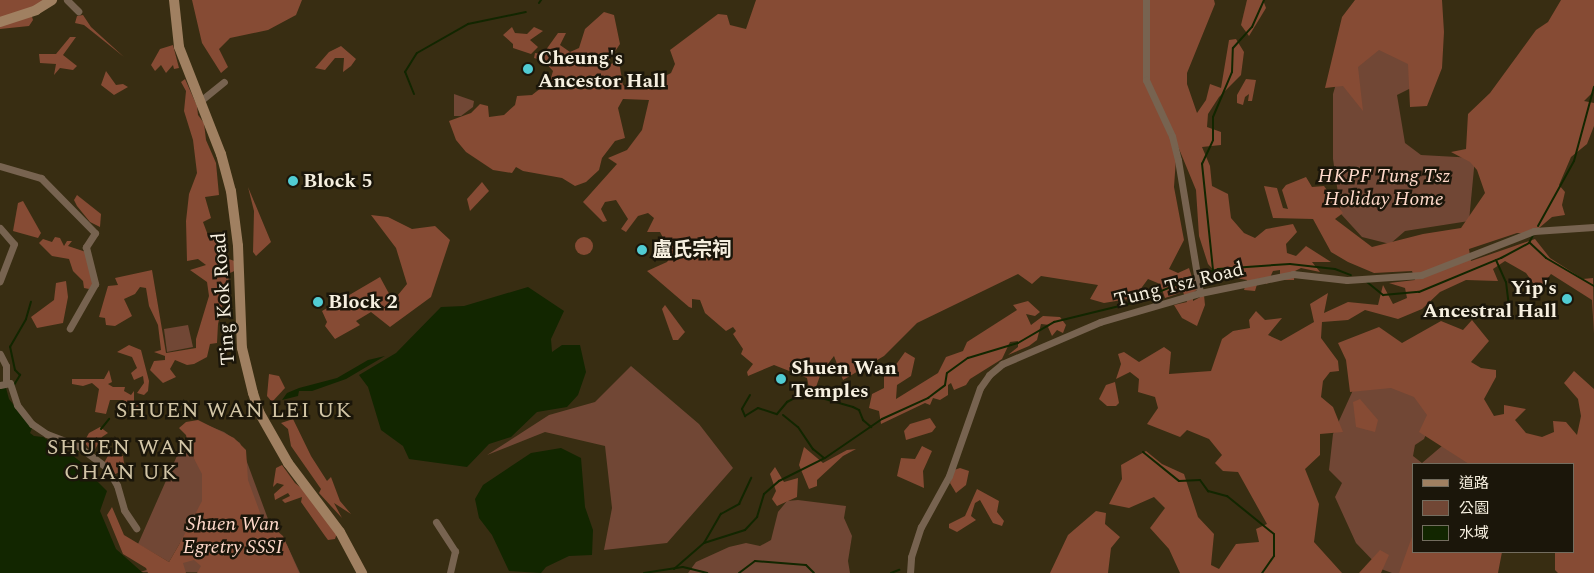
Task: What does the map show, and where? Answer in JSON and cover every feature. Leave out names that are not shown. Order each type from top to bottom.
[{"type":"main road","points":[[0,22],[36,10],[52,0]]},
{"type":"main road","name":"Ting Kok Road","points":[[174,0],[179,47],[221,154],[231,192],[238,246],[242,348],[259,412],[288,464],[340,532],[362,573]]},
{"type":"street","points":[[66,0],[78,11]]},
{"type":"street","points":[[1146,0],[1146,80],[1172,136],[1178,160],[1200,292]]},
{"type":"street","points":[[199,102],[224,82]]},
{"type":"street","points":[[0,166],[41,178],[95,233],[86,247],[95,284],[70,328]]},
{"type":"street","name":"Tung Tsz Road","points":[[910,573],[911,557],[921,527],[949,476],[970,415],[989,375],[1002,364],[1100,322],[1200,292],[1293,274],[1346,280],[1421,275],[1534,231],[1594,227]]},
{"type":"street","points":[[0,228],[14,244],[0,281]]},
{"type":"street","points":[[0,354],[6,366],[7,386],[18,406],[32,424],[47,434],[78,446],[107,468],[117,485],[124,510],[136,528]]},
{"type":"street","points":[[436,522],[455,552],[455,562],[450,573]]},
{"type":"green space","points":[[0,0],[54,0],[31,13],[33,20],[29,26],[0,29]]},
{"type":"green space","points":[[192,0],[302,0],[296,15],[268,30],[230,38],[219,49],[228,67],[221,73],[202,43]]},
{"type":"green space","points":[[756,0],[1214,0],[1215,4],[1187,73],[1187,84],[1197,113],[1206,100],[1210,84],[1221,88],[1229,40],[1236,39],[1244,52],[1241,75],[1219,97],[1208,114],[1207,127],[1221,132],[1221,145],[1202,147],[1210,166],[1212,186],[1228,194],[1231,218],[1244,233],[1255,238],[1266,229],[1293,224],[1297,232],[1286,244],[1287,253],[1296,256],[1306,246],[1331,262],[1312,262],[1320,272],[1301,268],[1295,271],[1294,280],[1280,280],[1280,270],[1273,271],[1267,284],[1259,278],[1255,291],[1244,290],[1247,280],[1218,275],[1208,264],[1199,236],[1196,190],[1177,144],[1174,187],[1184,240],[1169,269],[1178,273],[1189,268],[1193,280],[1201,279],[1203,285],[1193,293],[1193,301],[1204,295],[1205,305],[1197,326],[1182,318],[1174,305],[1187,302],[1183,292],[1165,298],[1160,284],[1148,279],[1134,298],[1104,303],[1090,299],[1098,285],[1041,276],[1032,284],[1018,274],[917,323],[884,356],[843,380],[834,356],[821,373],[816,387],[809,388],[807,378],[774,365],[748,376],[747,372],[753,364],[741,354],[743,349],[733,334],[736,331],[733,327],[726,331],[705,313],[700,300],[692,299],[692,308],[689,307],[647,271],[667,262],[672,255],[660,232],[647,232],[654,218],[648,213],[638,216],[626,232],[621,229],[628,219],[616,200],[605,202],[601,209],[607,221],[603,222],[583,202],[617,164],[608,158],[627,150],[642,130],[649,100],[623,99],[618,108],[625,138],[615,141],[602,158],[599,170],[586,182],[575,186],[562,178],[523,171],[516,167],[512,173],[493,170],[466,152],[456,140],[449,121],[471,113],[480,104],[488,106],[489,117],[504,115],[515,105],[517,96],[532,95],[550,81],[553,71],[544,61],[534,58],[535,53],[543,54],[558,33],[566,33],[560,45],[570,52],[579,48],[585,29],[604,12],[614,15],[620,44],[606,65],[619,62],[623,85],[628,88],[643,87],[671,73],[675,64],[670,50],[718,14],[727,15],[730,25],[746,29]]},
{"type":"green space","points":[[1247,0],[1263,0],[1266,8],[1249,36],[1241,25]]},
{"type":"green space","points":[[1355,0],[1442,0],[1444,32],[1442,68],[1427,106],[1410,107],[1408,64],[1379,50],[1358,67],[1363,111],[1343,86],[1325,88],[1342,17]]},
{"type":"green space","points":[[1561,0],[1594,0],[1594,91],[1584,101],[1594,103],[1594,126],[1587,144],[1571,157],[1559,185],[1565,192],[1562,205],[1565,215],[1552,217],[1532,234],[1517,233],[1469,249],[1471,261],[1535,239],[1550,258],[1583,279],[1593,278],[1594,334],[1592,300],[1551,274],[1538,290],[1526,273],[1505,261],[1493,269],[1498,281],[1466,280],[1440,292],[1422,309],[1398,319],[1365,310],[1348,320],[1322,322],[1321,338],[1338,361],[1339,371],[1330,372],[1323,381],[1321,397],[1333,407],[1343,432],[1320,434],[1320,455],[1305,469],[1319,504],[1314,542],[1342,573],[1180,573],[1169,549],[1150,528],[1165,508],[1154,497],[1129,508],[1109,504],[1122,479],[1121,465],[1146,451],[1162,464],[1184,474],[1198,517],[1214,534],[1211,565],[1219,569],[1236,544],[1259,542],[1256,529],[1267,524],[1238,472],[1223,471],[1215,463],[1222,455],[1209,439],[1187,430],[1180,437],[1147,424],[1158,408],[1155,397],[1138,392],[1139,379],[1130,372],[1116,379],[1121,364],[1118,354],[1124,352],[1139,362],[1164,347],[1171,352],[1169,374],[1211,371],[1222,339],[1233,331],[1250,328],[1249,320],[1256,311],[1265,320],[1282,318],[1268,335],[1281,341],[1314,322],[1310,304],[1328,293],[1324,313],[1348,302],[1378,305],[1383,285],[1393,304],[1407,298],[1405,288],[1389,283],[1415,280],[1412,271],[1374,273],[1348,262],[1331,252],[1313,219],[1273,218],[1264,186],[1277,188],[1283,208],[1288,209],[1282,190],[1286,185],[1306,177],[1312,187],[1324,186],[1343,213],[1335,219],[1372,247],[1423,234],[1461,228],[1485,193],[1477,170],[1470,162],[1451,152],[1466,149],[1468,114],[1490,93],[1536,30],[1548,22]]},
{"type":"green space","points":[[83,15],[91,27],[124,57],[84,25],[75,23],[77,16]]},
{"type":"green space","name":"HKPF Tung Tsz Holiday Home","points":[[1354,23],[1419,62],[1421,83],[1397,95],[1405,143],[1421,155],[1475,158],[1469,221],[1405,231],[1390,244],[1362,237],[1341,214],[1333,159],[1333,94]]},
{"type":"green space","points":[[512,27],[515,33],[527,34],[534,27],[543,31],[530,40],[538,47],[531,54],[513,48],[513,44],[503,35]]},
{"type":"green space","points":[[70,37],[76,37],[63,55],[77,66],[73,70],[60,68],[54,75],[56,64],[40,63],[39,54],[56,54]]},
{"type":"green space","points":[[173,45],[179,68],[174,69],[173,65],[166,73],[161,65],[155,71],[151,65],[160,49]]},
{"type":"green space","points":[[341,46],[356,59],[351,66],[343,72],[344,58],[335,58],[325,70],[315,68],[329,52]]},
{"type":"green space","points":[[106,71],[116,85],[123,84],[128,87],[114,95],[101,85]]},
{"type":"green space","points":[[185,79],[197,106],[198,115],[204,123],[206,140],[216,163],[219,195],[205,197],[211,218],[203,222],[209,238],[222,238],[226,258],[240,263],[241,268],[230,273],[218,324],[217,343],[210,344],[207,357],[194,364],[187,365],[175,360],[170,369],[176,377],[163,383],[150,370],[154,361],[165,360],[165,356],[154,352],[161,350],[158,325],[149,306],[146,288],[140,287],[135,294],[124,299],[132,316],[115,326],[106,325],[105,318],[99,317],[108,286],[118,285],[115,278],[152,270],[166,353],[196,348],[196,339],[209,296],[207,282],[190,270],[206,265],[198,259],[187,261],[186,221],[189,194],[197,173],[193,140],[184,111],[186,91],[181,82]]},
{"type":"green space","points":[[1246,79],[1256,80],[1252,101],[1248,101],[1249,94],[1245,97],[1243,105],[1237,103],[1237,95]]},
{"type":"green space","points":[[454,94],[474,101],[473,107],[461,116],[454,116]]},
{"type":"green space","points":[[482,182],[489,191],[470,211],[467,199]]},
{"type":"green space","points":[[248,187],[271,242],[256,256],[253,252],[254,211]]},
{"type":"green space","points":[[77,195],[101,214],[100,227],[90,222],[77,206],[74,200]]},
{"type":"green space","points":[[23,201],[41,233],[38,238],[13,231],[18,203]]},
{"type":"green space","points":[[371,215],[388,217],[412,229],[435,226],[450,240],[431,297],[390,327],[371,312],[356,321],[360,325],[335,339],[325,326],[327,322],[322,311],[380,277],[393,301],[407,284],[396,248]]},
{"type":"green space","points":[[55,237],[60,238],[64,246],[67,241],[72,241],[68,246],[89,253],[95,282],[89,289],[84,288],[83,281],[73,271],[69,259],[52,256],[39,243],[43,239],[52,242]]},
{"type":"green space","points":[[584,237],[590,240],[593,246],[590,252],[584,255],[578,252],[575,246],[578,240]]},
{"type":"green space","points":[[66,281],[68,297],[63,323],[37,328],[31,317],[54,300],[56,283]]},
{"type":"green space","points":[[1028,301],[1040,312],[1035,316],[1026,314],[1031,325],[1043,316],[1060,317],[1066,325],[1063,333],[1057,330],[1052,336],[1048,327],[1050,325],[1041,324],[1037,340],[1029,346],[1008,355],[1018,347],[1018,341],[1010,342],[1002,359],[970,379],[966,385],[954,390],[951,383],[948,385],[948,395],[940,400],[933,398],[930,405],[925,403],[881,424],[879,411],[869,408],[872,394],[884,388],[884,370],[895,366],[905,352],[915,358],[911,376],[897,385],[896,399],[938,373],[946,357],[963,351],[967,342],[1017,310],[1013,305]]},
{"type":"green space","points":[[665,305],[685,332],[678,340],[673,340],[662,309]]},
{"type":"green space","points":[[1472,320],[1489,341],[1471,362],[1481,368],[1496,370],[1496,377],[1484,399],[1494,416],[1504,414],[1504,405],[1526,409],[1515,420],[1526,433],[1542,437],[1554,432],[1553,421],[1566,422],[1577,435],[1581,416],[1578,399],[1564,383],[1574,371],[1594,389],[1594,573],[1558,573],[1555,570],[1555,553],[1574,553],[1574,463],[1467,463],[1419,432],[1427,415],[1414,397],[1391,388],[1350,392],[1346,360],[1338,343],[1379,327],[1402,343],[1441,321],[1463,330]]},
{"type":"green space","points":[[188,325],[193,347],[167,352],[164,329]]},
{"type":"green space","points":[[129,345],[141,350],[149,381],[148,391],[144,395],[137,393],[144,383],[143,376],[134,380],[131,373],[137,368],[132,357],[117,352]]},
{"type":"green space","points":[[631,366],[699,424],[733,468],[667,543],[604,550],[612,508],[605,446],[545,432],[487,455],[549,415],[595,402]]},
{"type":"green space","points":[[109,370],[112,382],[108,384],[113,387],[125,387],[124,391],[131,395],[134,391],[134,402],[144,408],[141,411],[123,400],[110,400],[106,414],[95,412],[99,389],[92,383],[83,386],[72,384],[72,379],[104,379]]},
{"type":"green space","points":[[269,374],[279,376],[285,388],[272,402],[267,396]]},
{"type":"green space","points":[[1407,375],[1436,410],[1424,439],[1415,445],[1413,456],[1422,463],[1412,463],[1412,553],[1416,573],[1392,573],[1381,569],[1356,543],[1335,497],[1342,483],[1329,470],[1333,434],[1359,377]]},
{"type":"green space","points":[[1115,382],[1119,403],[1116,406],[1107,406],[1099,399],[1106,385]]},
{"type":"green space","points":[[1360,399],[1378,420],[1375,432],[1356,427],[1353,402]]},
{"type":"green space","points":[[930,418],[936,427],[932,432],[906,440],[904,431],[910,424]]},
{"type":"green space","points":[[293,419],[311,456],[327,481],[331,477],[340,501],[351,514],[334,503],[342,518],[319,493],[321,489],[291,446],[288,429],[281,423]]},
{"type":"green space","name":"Shuen Wan Egretry SSSI","points":[[198,420],[234,438],[246,450],[248,480],[262,518],[283,536],[299,573],[197,573],[201,566],[194,560],[183,563],[186,573],[148,573],[146,568],[123,554],[107,515],[112,507],[124,535],[169,562],[180,543],[202,501],[202,474],[189,449],[186,435],[179,428],[186,422]]},
{"type":"green space","name":"Shuen Wan Egretry SSSI","points":[[197,421],[224,432],[240,443],[268,519],[287,545],[300,573],[140,572],[178,560],[180,543],[169,562],[138,544],[180,449],[189,449],[195,460],[186,432]]},
{"type":"green space","points":[[100,427],[108,433],[102,437],[93,453],[84,442],[89,433]]},
{"type":"green space","points":[[1449,440],[1489,463],[1422,463]]},
{"type":"green space","points":[[922,446],[932,451],[923,471],[924,488],[897,476],[901,458],[915,459]]},
{"type":"green space","points":[[804,447],[823,463],[847,450],[856,449],[843,456],[817,480],[817,486],[809,489],[799,465]]},
{"type":"green space","points":[[109,454],[123,456],[125,470],[103,479],[104,463]]},
{"type":"green space","points":[[282,465],[295,483],[318,502],[337,533],[335,539],[328,540],[301,502],[302,497],[285,503],[282,500],[290,496],[288,493],[275,500],[274,494],[284,485],[277,483],[273,487],[276,468]]},
{"type":"green space","points":[[775,467],[784,482],[798,478],[797,497],[777,506],[772,499],[776,491],[770,474]]},
{"type":"green space","points":[[960,468],[969,471],[966,485],[956,493],[950,483],[954,470]]},
{"type":"green space","points":[[977,489],[999,501],[997,512],[1004,521],[1002,526],[993,523],[980,500],[975,503],[971,516],[976,520],[957,532],[949,528],[949,524],[965,516]]},
{"type":"green space","points":[[798,500],[846,506],[844,518],[852,536],[848,561],[850,573],[688,573],[696,562],[729,547],[746,543],[760,546],[771,540],[778,512],[787,501]]},
{"type":"green space","points":[[1096,511],[1106,513],[1105,524],[1120,537],[1111,548],[1108,573],[1050,573],[1068,535]]},
{"type":"green space","points":[[1412,537],[1412,553],[1502,553],[1498,573],[1399,573]]},
{"type":"green space","points":[[1380,550],[1389,555],[1381,573],[1359,573]]},
{"type":"water","points":[[528,287],[564,311],[551,339],[552,352],[562,345],[580,345],[586,372],[578,395],[567,407],[537,412],[511,437],[489,444],[467,467],[409,459],[403,446],[381,430],[368,387],[359,375],[396,353],[441,307],[464,306]]},
{"type":"water","points":[[385,356],[346,379],[312,391],[299,391],[298,396],[282,400],[287,393],[337,378],[368,360]]},
{"type":"water","points":[[0,388],[6,388],[9,399],[32,428],[30,433],[34,436],[43,437],[72,455],[97,475],[95,479],[107,491],[100,511],[116,549],[143,573],[0,573]]},
{"type":"water","points":[[561,448],[581,458],[585,507],[593,530],[592,555],[569,556],[546,567],[541,573],[509,571],[492,535],[479,518],[475,499],[483,485],[531,453]]},
{"type":"waterway","points":[[1213,270],[1202,164],[1213,140],[1213,117],[1232,72],[1233,48],[1252,27],[1264,0]]},
{"type":"waterway","points":[[414,94],[405,72],[417,53],[468,24],[526,12]]},
{"type":"waterway","points":[[1538,226],[1574,161],[1594,87]]},
{"type":"waterway","points":[[1367,282],[1383,295],[1419,292],[1501,258],[1529,243],[1533,235]]},
{"type":"waterway","points":[[1530,243],[1546,258],[1594,286]]},
{"type":"waterway","points":[[1496,260],[1506,282],[1509,307]]},
{"type":"waterway","points":[[1200,275],[1218,269],[1290,264],[1335,269],[1351,275]]},
{"type":"waterway","points":[[704,543],[745,530],[757,517],[764,494],[779,481],[825,458],[882,419],[928,398],[945,385],[947,373],[968,358],[1018,343],[1054,322],[1132,303],[1195,277]]},
{"type":"waterway","points":[[14,385],[20,375],[15,370],[10,347],[26,319],[31,302]]},
{"type":"waterway","points":[[750,395],[742,409],[745,416],[758,408],[777,414],[787,402],[804,393],[859,410],[863,420],[871,427]]},
{"type":"waterway","points":[[783,415],[798,427],[813,449],[823,457]]},
{"type":"waterway","points":[[101,429],[109,419]]},
{"type":"waterway","points":[[72,455],[78,451]]},
{"type":"waterway","points":[[1143,452],[1179,481],[1200,480],[1208,491],[1227,496],[1274,534],[1274,556],[1262,573]]},
{"type":"waterway","points":[[674,569],[704,543],[721,514],[739,504],[751,478]]},
{"type":"waterway","points":[[739,573],[755,561],[806,565],[814,573]]},
{"type":"waterway","points":[[644,573],[683,567],[707,573]]},
{"type":"waterway","points":[[891,573],[899,570]]},
{"type":"place","name":"Cheung's Ancestor Hall","points":[[528,69]]},
{"type":"place","name":"Block 5","points":[[293,181]]},
{"type":"place","name":"盧氏宗祠","points":[[642,250]]},
{"type":"place","name":"Yip's Ancestral Hall","points":[[1567,299]]},
{"type":"place","name":"Block 2","points":[[318,302]]},
{"type":"place","name":"Shuen Wan Temples","points":[[781,379]]},
{"type":"district","name":"SHUEN WAN LEI UK","points":[[234,411]]},
{"type":"district","name":"SHUEN WAN CHAN UK","points":[[121,460]]}]
